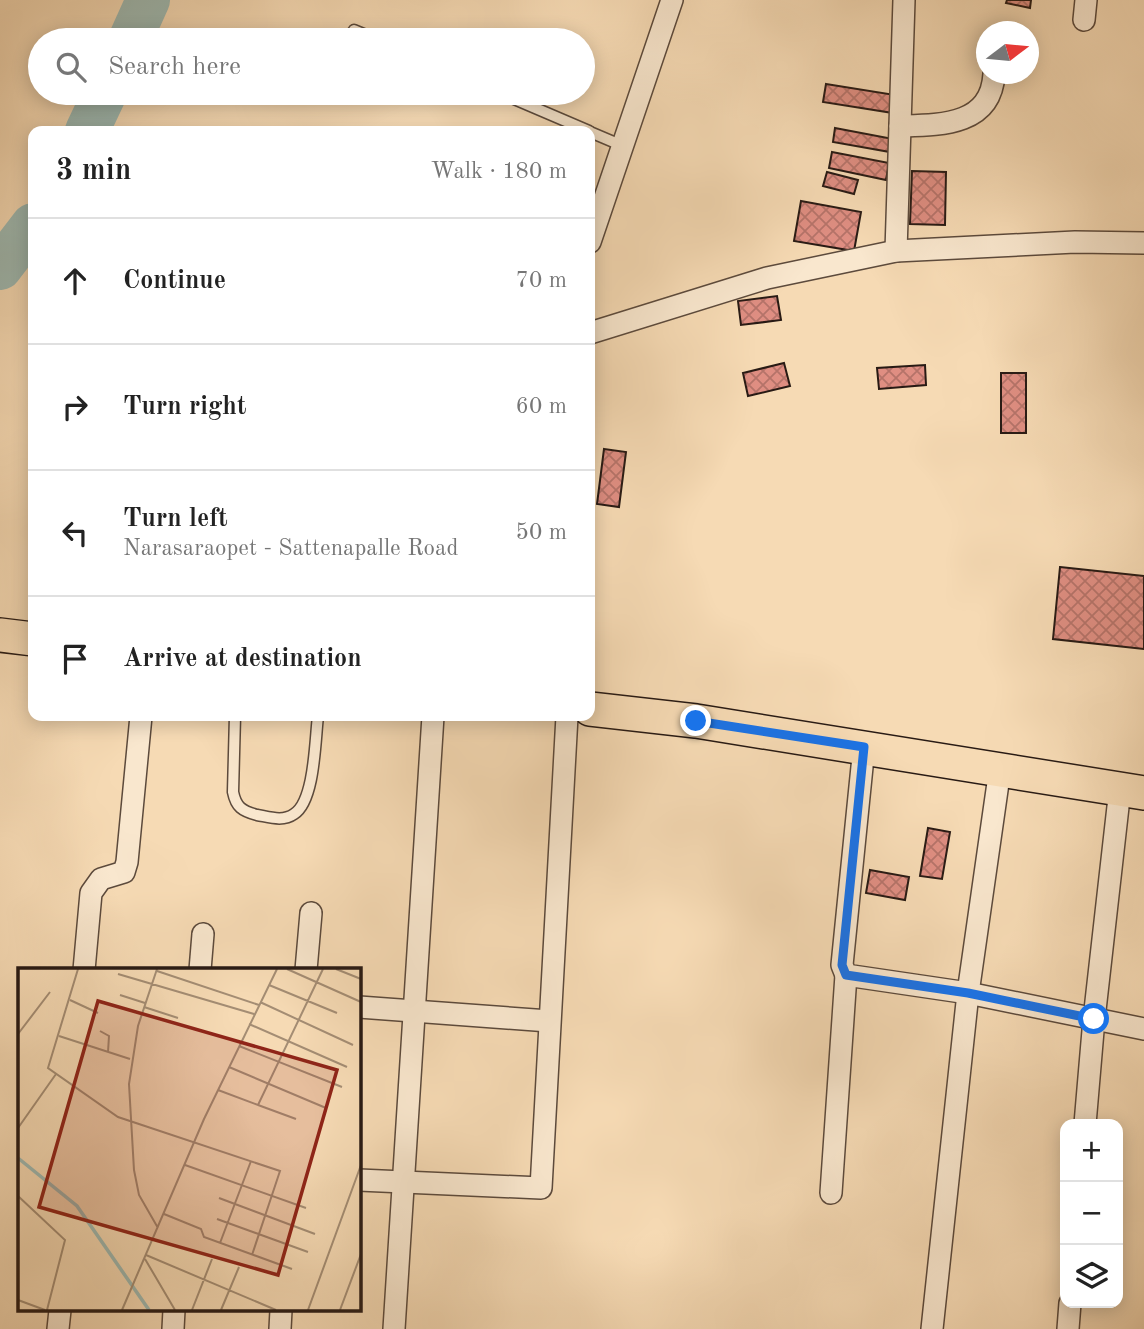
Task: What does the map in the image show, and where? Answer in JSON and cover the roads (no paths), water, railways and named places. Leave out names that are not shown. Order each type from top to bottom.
[{"type":"main road","points":[[0,635],[28,638]]},
{"type":"main road","points":[[595,710],[696,721],[1132,791]]},
{"type":"street","points":[[595,227],[672,0]]},
{"type":"street","points":[[895,251],[904,0]]},
{"type":"street","points":[[900,126],[948,125],[965,118],[982,109],[993,84]]},
{"type":"street","points":[[595,331],[767,278],[895,251],[1075,242],[1144,243]]},
{"type":"street","points":[[84,968],[91,894],[101,879],[124,872],[127,862],[141,721]]},
{"type":"street","points":[[394,1329],[433,721]]},
{"type":"street","points":[[360,1180],[541,1188],[567,721]]},
{"type":"street","points":[[831,1193],[846,975],[842,965],[864,747]]},
{"type":"street","points":[[933,1329],[968,993],[1000,769]]},
{"type":"street","points":[[1085,1119],[1094,1019],[1132,791]]},
{"type":"street","points":[[306,968],[311,913]]},
{"type":"street","points":[[200,968],[203,934]]},
{"type":"street","points":[[846,975],[968,993],[1144,1029]]},
{"type":"street","points":[[360,1007],[549,1021]]},
{"type":"street","points":[[1068,1329],[1070,1308]]},
{"type":"lane","points":[[527,105],[575,126]]},
{"type":"lane","points":[[595,134],[623,146]]},
{"type":"lane","points":[[235,721],[235,803],[244,812],[278,819],[295,814],[307,796],[317,721]]},
{"type":"waterway","points":[[135,28],[148,0]]},
{"type":"waterway","points":[[89,126],[99,105]]},
{"type":"waterway","points":[[0,268],[28,232]]}]
